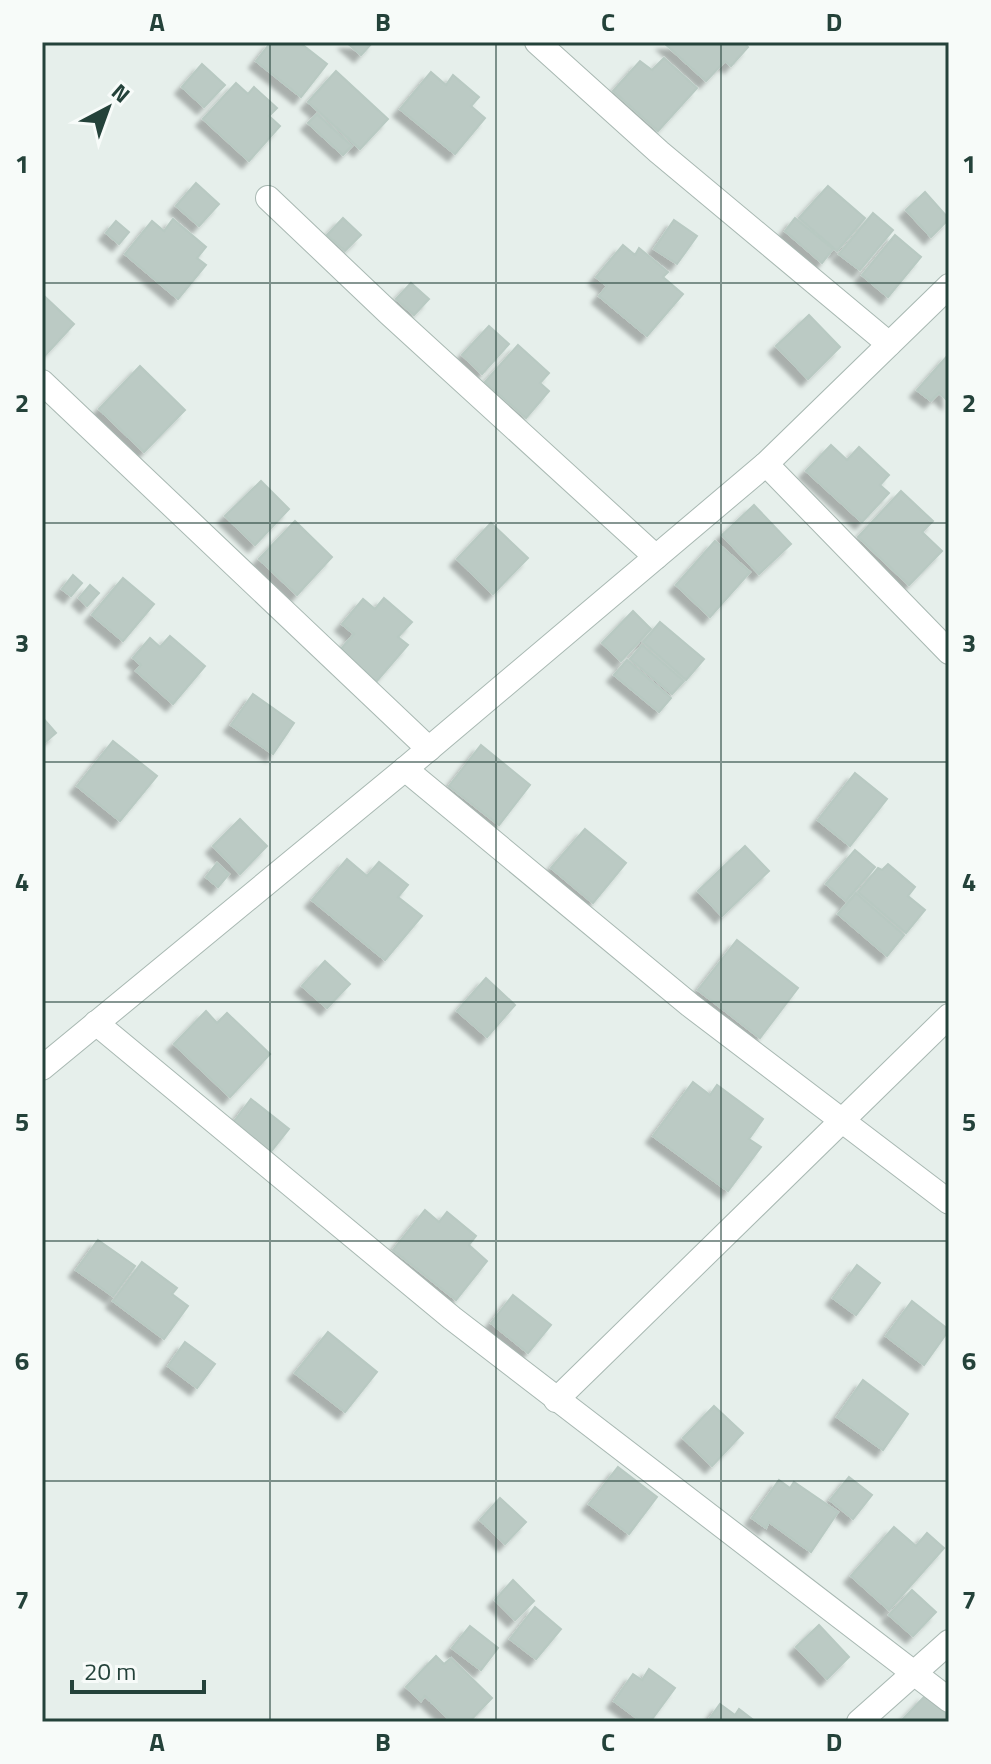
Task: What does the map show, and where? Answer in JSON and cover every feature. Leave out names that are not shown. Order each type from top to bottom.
[{"type":"street","points":[[537,42],[659,152],[889,344]]},
{"type":"street","points":[[268,198],[401,325],[656,557]]},
{"type":"street","points":[[42,1068],[429,749],[766,464],[949,286]]},
{"type":"street","points":[[42,382],[429,749]]},
{"type":"street","points":[[766,464],[949,652]]},
{"type":"street","points":[[405,769],[690,1005],[949,1202]]},
{"type":"street","points":[[556,1400],[949,1016]]},
{"type":"street","points":[[96,1023],[452,1318],[949,1700]]},
{"type":"street","points":[[859,1722],[949,1642]]},
{"type":"building","points":[[271,42],[299,42],[327,64],[301,97],[256,61]]},
{"type":"building","points":[[346,42],[373,42],[361,55]]},
{"type":"building","points":[[743,42],[748,47],[731,66],[725,61],[706,81],[664,43]]},
{"type":"building","points":[[664,58],[697,88],[658,131],[613,91],[640,61],[652,70]]},
{"type":"building","points":[[202,64],[225,85],[204,107],[182,87]]},
{"type":"building","points":[[336,71],[388,119],[360,149],[308,102]]},
{"type":"building","points":[[431,72],[446,85],[453,75],[479,97],[471,106],[485,118],[455,154],[400,109]]},
{"type":"building","points":[[236,83],[248,94],[254,87],[277,108],[269,116],[280,126],[249,161],[203,119]]},
{"type":"building","points":[[317,114],[352,146],[343,155],[308,123]]},
{"type":"building","points":[[196,183],[219,204],[199,226],[176,206]]},
{"type":"building","points":[[828,186],[865,218],[837,251],[799,218]]},
{"type":"building","points":[[925,192],[949,219],[931,237],[906,210]]},
{"type":"building","points":[[873,213],[893,230],[860,270],[839,254]]},
{"type":"building","points":[[343,218],[361,235],[345,251],[327,235]]},
{"type":"building","points":[[795,218],[833,249],[822,263],[785,231]]},
{"type":"building","points":[[173,219],[206,247],[197,258],[206,265],[178,299],[125,254],[152,221],[164,231]]},
{"type":"building","points":[[674,220],[697,236],[677,264],[654,249]]},
{"type":"building","points":[[116,221],[129,232],[119,244],[106,233]]},
{"type":"building","points":[[895,235],[921,257],[888,297],[862,275]]},
{"type":"building","points":[[623,245],[635,255],[639,248],[668,272],[663,277],[683,294],[647,336],[599,296],[607,286],[596,277]]},
{"type":"building","points":[[411,283],[429,299],[414,315],[396,299]]},
{"type":"building","points":[[42,294],[74,324],[42,359]]},
{"type":"building","points":[[809,315],[840,347],[808,379],[776,346]]},
{"type":"building","points":[[489,326],[509,344],[482,374],[462,355]]},
{"type":"building","points":[[518,345],[549,373],[540,383],[549,391],[526,418],[485,382]]},
{"type":"building","points":[[949,354],[949,402],[939,393],[931,401],[917,390]]},
{"type":"building","points":[[140,366],[185,410],[144,452],[99,409]]},
{"type":"building","points":[[831,445],[847,460],[859,447],[889,475],[880,485],[889,493],[862,522],[806,471]]},
{"type":"building","points":[[261,481],[289,509],[255,545],[225,516]]},
{"type":"building","points":[[901,491],[933,521],[922,532],[942,551],[909,585],[858,537]]},
{"type":"building","points":[[754,505],[791,544],[759,574],[722,535]]},
{"type":"building","points":[[295,521],[332,557],[297,595],[259,559]]},
{"type":"building","points":[[491,523],[528,558],[493,594],[457,559]]},
{"type":"building","points":[[715,541],[750,572],[710,617],[676,585]]},
{"type":"building","points":[[73,575],[82,583],[71,596],[62,589]]},
{"type":"building","points":[[123,578],[154,604],[123,641],[92,615]]},
{"type":"building","points":[[90,585],[99,593],[87,606],[79,598]]},
{"type":"building","points":[[384,598],[412,622],[398,637],[408,645],[376,682],[340,650],[354,634],[342,624],[363,599],[375,609]]},
{"type":"building","points":[[633,611],[651,629],[621,661],[602,643]]},
{"type":"building","points":[[660,622],[704,659],[686,680],[643,642]]},
{"type":"building","points":[[170,636],[205,666],[173,704],[136,671],[141,665],[133,658],[150,638],[160,647]]},
{"type":"building","points":[[642,645],[684,681],[672,694],[630,659]]},
{"type":"building","points":[[627,660],[671,698],[659,712],[614,675]]},
{"type":"building","points":[[253,694],[294,723],[273,754],[231,725]]},
{"type":"building","points":[[42,717],[56,733],[42,745]]},
{"type":"building","points":[[113,741],[157,776],[120,821],[77,786]]},
{"type":"building","points":[[481,745],[530,785],[499,825],[449,786]]},
{"type":"building","points":[[855,773],[887,799],[850,846],[818,820]]},
{"type":"building","points":[[240,819],[267,846],[240,874],[213,846]]},
{"type":"building","points":[[585,829],[626,863],[593,903],[551,868]]},
{"type":"building","points":[[745,846],[769,871],[722,916],[698,891]]},
{"type":"building","points":[[855,850],[875,867],[846,901],[826,884]]},
{"type":"building","points":[[347,859],[367,876],[379,862],[408,885],[398,897],[422,916],[385,960],[312,900]]},
{"type":"building","points":[[217,863],[229,874],[218,887],[206,877]]},
{"type":"building","points":[[888,864],[915,887],[908,896],[925,910],[906,933],[858,892],[878,868],[882,870]]},
{"type":"building","points":[[856,893],[904,935],[887,956],[838,914]]},
{"type":"building","points":[[737,940],[798,988],[760,1038],[698,990]]},
{"type":"building","points":[[325,961],[350,984],[327,1008],[302,986]]},
{"type":"building","points":[[486,978],[515,1005],[487,1037],[457,1011]]},
{"type":"building","points":[[206,1011],[217,1023],[227,1013],[270,1054],[230,1097],[174,1044]]},
{"type":"building","points":[[693,1082],[710,1095],[717,1085],[763,1119],[749,1139],[761,1147],[728,1191],[653,1136]]},
{"type":"building","points":[[251,1099],[289,1129],[269,1154],[232,1124]]},
{"type":"building","points":[[425,1210],[439,1222],[447,1212],[476,1236],[469,1245],[487,1261],[456,1300],[393,1250]]},
{"type":"building","points":[[98,1240],[135,1266],[113,1296],[76,1270]]},
{"type":"building","points":[[142,1262],[177,1288],[172,1294],[188,1306],[164,1339],[113,1301]]},
{"type":"building","points":[[857,1265],[880,1283],[856,1315],[833,1298]]},
{"type":"building","points":[[513,1295],[551,1325],[528,1353],[491,1323]]},
{"type":"building","points":[[912,1301],[949,1330],[924,1365],[886,1336]]},
{"type":"building","points":[[328,1332],[377,1372],[345,1412],[295,1373]]},
{"type":"building","points":[[185,1342],[215,1364],[197,1388],[168,1366]]},
{"type":"building","points":[[863,1380],[908,1414],[883,1450],[837,1417]]},
{"type":"building","points":[[714,1406],[743,1433],[712,1466],[683,1438]]},
{"type":"building","points":[[618,1467],[657,1497],[629,1534],[589,1504]]},
{"type":"building","points":[[849,1477],[872,1495],[853,1519],[830,1500]]},
{"type":"building","points":[[779,1480],[790,1488],[794,1482],[838,1512],[811,1552],[769,1522],[766,1528],[752,1518]]},
{"type":"building","points":[[500,1498],[526,1522],[505,1544],[480,1520]]},
{"type":"building","points":[[894,1527],[916,1546],[927,1533],[944,1548],[889,1610],[851,1576]]},
{"type":"building","points":[[513,1580],[534,1601],[515,1620],[495,1600]]},
{"type":"building","points":[[912,1590],[936,1612],[913,1636],[889,1615]]},
{"type":"building","points":[[535,1607],[561,1629],[536,1659],[510,1639]]},
{"type":"building","points":[[819,1625],[849,1657],[827,1679],[796,1647]]},
{"type":"building","points":[[470,1626],[498,1648],[481,1670],[452,1648]]},
{"type":"building","points":[[436,1656],[444,1664],[451,1658],[492,1698],[469,1722],[452,1722],[425,1696],[421,1701],[406,1687]]},
{"type":"building","points":[[649,1669],[675,1688],[650,1722],[642,1722],[614,1701],[633,1674],[642,1680]]},
{"type":"building","points":[[926,1695],[949,1717],[949,1722],[900,1722]]},
{"type":"building","points":[[720,1704],[735,1715],[739,1709],[756,1722],[707,1722]]}]
